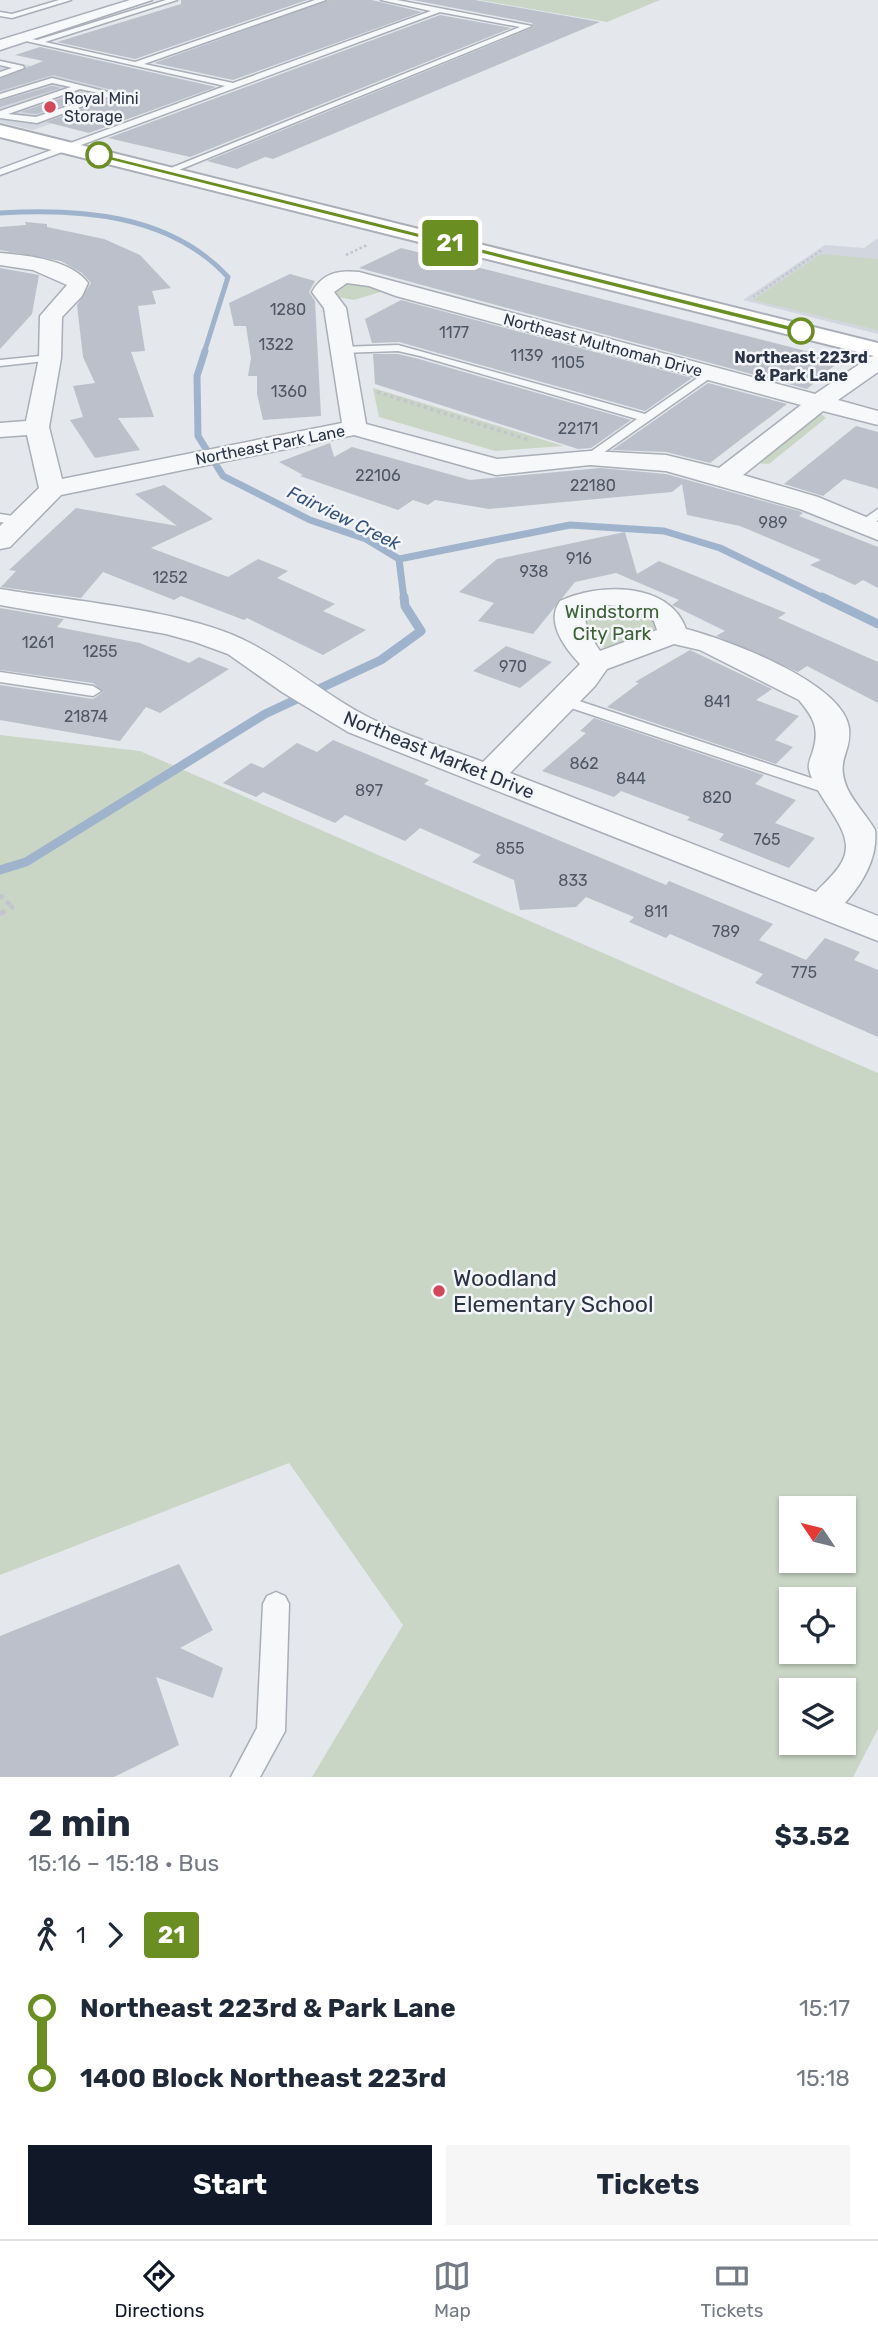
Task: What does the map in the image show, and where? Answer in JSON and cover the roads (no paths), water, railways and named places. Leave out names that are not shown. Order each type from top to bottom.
[{"type":"main road","points":[[0,131],[878,350]]},
{"type":"street","points":[[0,45],[145,0]]},
{"type":"street","points":[[0,259],[22,260],[47,267],[78,283],[75,292],[51,316],[50,358],[37,427],[52,489],[11,519],[0,541]]},
{"type":"street","name":"Northeast Multnomah Drive","points":[[403,292],[335,308],[324,297],[324,287],[346,278],[380,281],[403,292],[878,418]]},
{"type":"street","points":[[335,308],[355,428]]},
{"type":"street","points":[[724,477],[818,403],[878,362]]},
{"type":"street","points":[[751,485],[878,382]]},
{"type":"street","points":[[0,430],[37,427]]},
{"type":"street","name":"Northeast Park Lane","points":[[52,489],[355,428],[496,467],[580,459],[666,463],[724,477],[873,524]]},
{"type":"street","points":[[596,663],[580,649],[569,615],[570,607],[578,603],[608,595],[631,598],[667,617],[673,635]]},
{"type":"street","name":"Northeast Market Drive","points":[[0,597],[169,626],[238,648],[293,686],[359,725],[824,905],[878,929]]},
{"type":"street","points":[[488,776],[564,701],[596,663],[651,640],[673,635],[710,644],[810,694],[825,710],[833,726],[832,742],[824,766],[832,790],[860,833],[863,848],[857,869],[824,905]]},
{"type":"lane","points":[[0,14],[12,16],[67,0]]},
{"type":"lane","points":[[37,42],[173,0]]},
{"type":"lane","points":[[136,64],[322,0]]},
{"type":"lane","points":[[166,172],[528,26],[385,0]]},
{"type":"lane","points":[[0,172],[439,10]]},
{"type":"lane","points":[[21,38],[234,86]]},
{"type":"lane","points":[[0,63],[20,68],[0,75]]},
{"type":"lane","points":[[0,97],[50,80],[111,94],[41,120],[0,114]]},
{"type":"lane","points":[[0,114],[81,86]]},
{"type":"lane","points":[[340,350],[398,348],[422,353],[646,418]]},
{"type":"lane","points":[[0,363],[50,358]]},
{"type":"lane","points":[[580,459],[710,374]]},
{"type":"lane","points":[[0,677],[93,691]]},
{"type":"lane","points":[[564,701],[832,790]]},
{"type":"lane","points":[[245,1777],[271,1731],[276,1604]]},
{"type":"waterway","name":"Fairview Creek","points":[[0,213],[61,212],[122,219],[179,240],[205,256],[228,277],[204,353]]},
{"type":"waterway","name":"Fairview Creek","points":[[205,351],[197,376],[198,436],[223,476],[310,520],[366,539],[399,559]]},
{"type":"waterway","points":[[399,559],[570,525],[664,531],[720,548],[825,599]]},
{"type":"waterway","name":"Fairview Creek","points":[[399,559],[404,599]]},
{"type":"waterway","name":"Fairview Creek","points":[[0,870],[26,862],[265,714],[381,660],[421,631],[405,606],[404,597]]},
{"type":"waterway","points":[[822,597],[878,624]]},
{"type":"place","name":"Royal Mini Storage","points":[[50,107]]},
{"type":"place","name":"Northeast 223rd & Park Lane","points":[[801,331]]},
{"type":"place","name":"Woodland Elementary School","points":[[439,1291]]},
{"type":"park label","name":"Windstorm City Park","points":[[612,622]]}]
